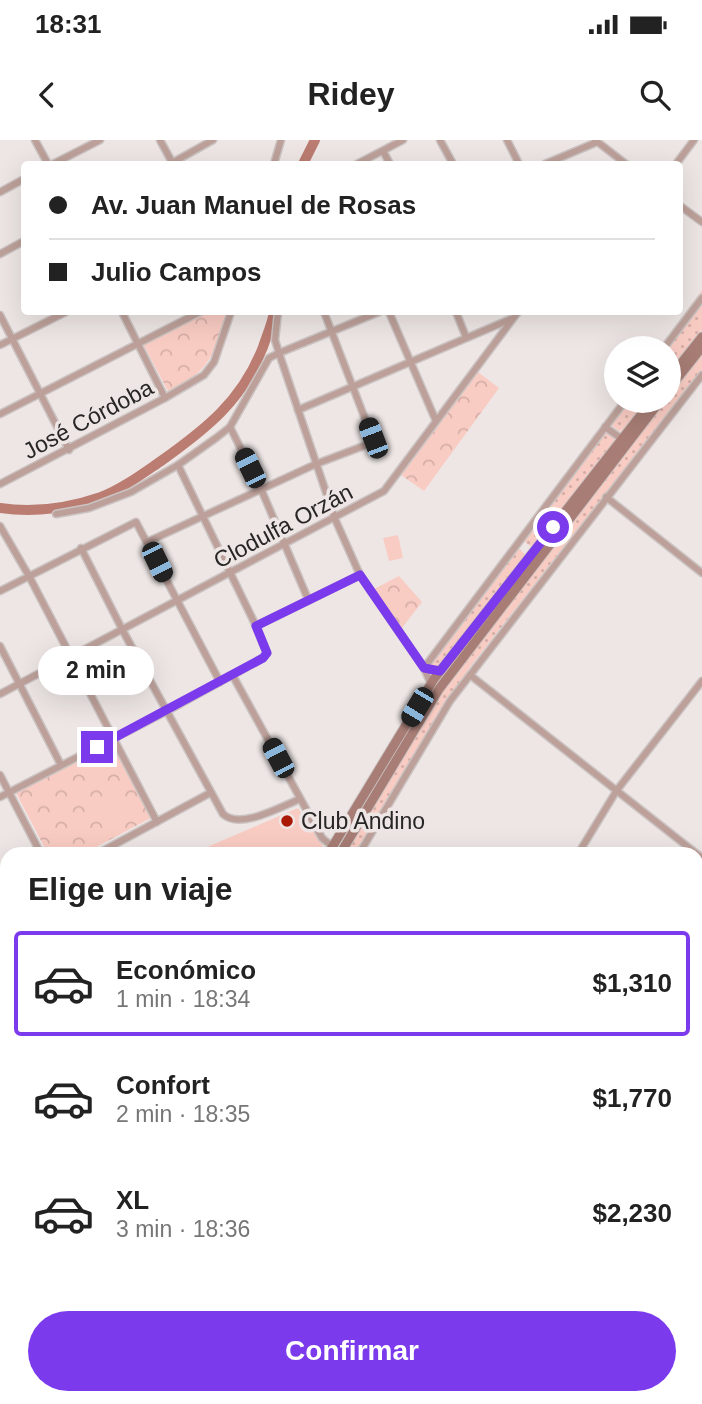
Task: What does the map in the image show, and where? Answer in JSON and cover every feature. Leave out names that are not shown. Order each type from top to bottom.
[{"type":"main road","points":[[681,364],[702,337]]},
{"type":"main road","points":[[681,374],[702,347]]},
{"type":"main road","points":[[337,847],[440,671],[643,413]]},
{"type":"main road","points":[[338,847],[439,689],[651,413]]},
{"type":"street","points":[[35,140],[49,161]]},
{"type":"street","points":[[57,161],[100,140]]},
{"type":"street","points":[[160,140],[170,161]]},
{"type":"street","points":[[177,161],[213,140]]},
{"type":"street","points":[[275,161],[281,140]]},
{"type":"street","points":[[362,161],[403,140]]},
{"type":"street","points":[[440,140],[451,161]]},
{"type":"street","points":[[507,140],[518,161]]},
{"type":"street","points":[[678,161],[694,140]]},
{"type":"street","points":[[552,161],[596,141],[622,161]]},
{"type":"street","points":[[383,151],[388,161]]},
{"type":"street","points":[[0,192],[21,181]]},
{"type":"street","points":[[683,208],[702,222]]},
{"type":"street","points":[[0,254],[21,243]]},
{"type":"street","points":[[673,336],[702,298]]},
{"type":"street","points":[[0,315],[69,450]]},
{"type":"street","points":[[0,345],[60,315]]},
{"type":"street","points":[[124,315],[165,398]]},
{"type":"street","points":[[0,414],[194,315]]},
{"type":"street","name":"José Córdoba","points":[[0,484],[192,384],[204,375],[214,362],[229,315]]},
{"type":"street","points":[[278,315],[275,340],[335,519],[360,575],[424,668],[431,684]]},
{"type":"street","points":[[147,542],[316,464],[374,442],[325,315]]},
{"type":"street","points":[[56,514],[108,502],[178,465],[230,427],[270,358],[372,315]]},
{"type":"street","points":[[390,315],[436,421]]},
{"type":"street","points":[[457,315],[466,337]]},
{"type":"street","name":"Clodulfa Orzán","points":[[0,694],[384,491],[516,315]]},
{"type":"street","points":[[298,410],[513,318]]},
{"type":"street","points":[[363,847],[450,701],[702,375]]},
{"type":"street","points":[[424,668],[616,413]]},
{"type":"street","points":[[230,427],[261,489],[308,599]]},
{"type":"street","points":[[605,427],[622,439]]},
{"type":"street","points":[[0,797],[233,676],[267,653],[178,465]]},
{"type":"street","points":[[606,497],[702,573]]},
{"type":"street","points":[[0,591],[136,522],[220,682]]},
{"type":"street","points":[[0,526],[73,657],[158,822]]},
{"type":"street","points":[[81,548],[223,814],[236,821],[246,820],[300,799]]},
{"type":"street","points":[[256,626],[360,575]]},
{"type":"street","points":[[0,646],[61,765]]},
{"type":"street","points":[[424,668],[440,671]]},
{"type":"street","points":[[470,675],[688,847]]},
{"type":"street","points":[[233,676],[322,838],[331,847]]},
{"type":"street","points":[[582,847],[617,790],[702,681]]},
{"type":"street","points":[[0,775],[37,847]]},
{"type":"street","points":[[110,847],[210,793]]},
{"type":"green space","points":[[702,290],[702,330],[681,357],[681,336],[668,336]]},
{"type":"green space","points":[[200,315],[227,315],[209,360],[194,377],[169,393],[143,344]]},
{"type":"green space","points":[[702,352],[702,370],[681,397],[681,379]]},
{"type":"green space","points":[[478,372],[499,388],[424,491],[401,475]]},
{"type":"green space","points":[[612,413],[636,413],[623,430],[619,431],[606,421]]},
{"type":"green space","points":[[655,413],[668,413],[470,667],[360,847],[347,847],[447,684]]},
{"type":"green space","points":[[601,428],[615,441],[537,543],[530,546],[520,538]]},
{"type":"green space","points":[[398,535],[403,558],[389,561],[383,538]]},
{"type":"green space","points":[[514,545],[525,556],[438,669],[433,668],[427,663]]},
{"type":"green space","points":[[399,576],[422,602],[402,628],[374,589]]},
{"type":"green space","points":[[113,744],[151,818],[96,847],[44,847],[16,793]]},
{"type":"green space","points":[[119,799],[126,813],[104,824],[98,811]]},
{"type":"green space","name":"Club Andino","points":[[298,808],[323,846],[322,847],[207,847]]},
{"type":"waterway","points":[[304,161],[315,140]]},
{"type":"waterway","points":[[0,508],[38,510],[89,501],[117,490],[161,461],[208,425],[245,383],[263,347],[273,315]]},
{"type":"place","name":"Club Andino","points":[[287,821]]},
{"type":"route","points":[[97,747],[263,658],[267,653],[256,626],[360,575],[424,668],[440,671],[553,527]]}]
